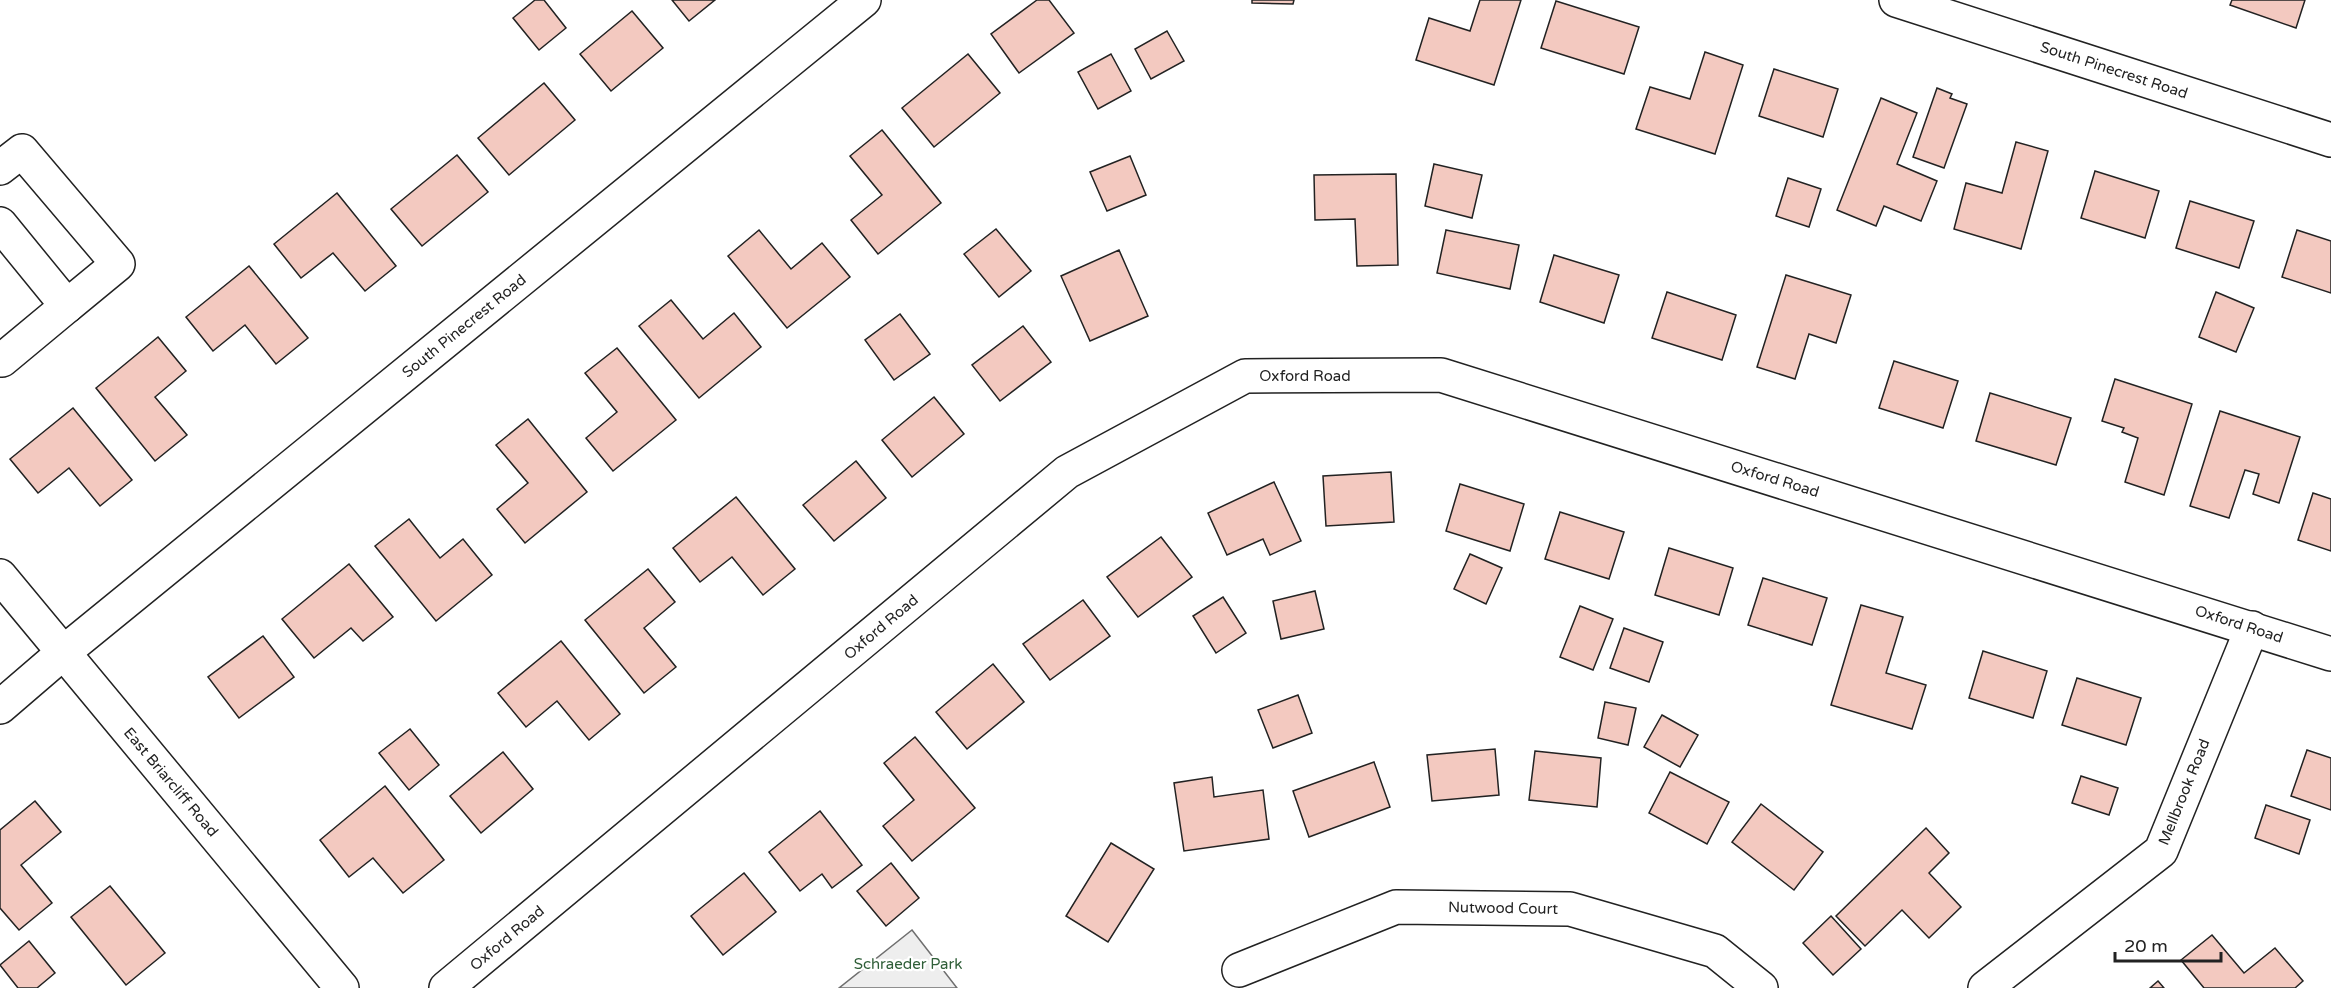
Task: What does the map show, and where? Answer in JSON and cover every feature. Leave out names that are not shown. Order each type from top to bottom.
[{"type":"street","name":"South Pinecrest Road","points":[[0,707],[64,652],[864,0]]},
{"type":"street","name":"South Pinecrest Road","points":[[1896,0],[2331,140]]},
{"type":"street","points":[[0,168],[22,151],[118,264],[2,360],[0,358]]},
{"type":"street","points":[[0,224],[67,306]]},
{"type":"street","name":"Oxford Road","points":[[446,988],[1067,472],[1245,376],[1441,375],[2331,654]]},
{"type":"street","name":"East Briarcliff Road","points":[[0,576],[342,988]]},
{"type":"street","name":"Mellbrook Road","points":[[1985,988],[2160,851],[2252,628]]},
{"type":"street","name":"Nutwood Court","points":[[1239,970],[1396,907],[1570,909],[1715,951],[1761,988]]},
{"type":"green space","name":"Schraeder Park","points":[[912,930],[957,988],[839,988]]},
{"type":"building","points":[[535,0],[544,0],[566,28],[539,50],[513,18]]},
{"type":"building","points":[[672,0],[715,0],[689,21]]},
{"type":"building","points":[[1037,0],[1049,0],[1074,33],[1019,73],[991,34]]},
{"type":"building","points":[[1252,0],[1294,0],[1293,4],[1252,3]]},
{"type":"building","points":[[1480,0],[1521,0],[1494,85],[1416,60],[1429,18],[1470,31]]},
{"type":"building","points":[[2232,0],[2305,0],[2296,28],[2230,5]]},
{"type":"building","points":[[1556,1],[1639,27],[1624,74],[1541,48]]},
{"type":"building","points":[[632,11],[663,48],[611,91],[580,54]]},
{"type":"building","points":[[1167,31],[1184,61],[1151,79],[1135,49]]},
{"type":"building","points":[[1705,52],[1743,65],[1715,154],[1636,129],[1650,87],[1690,99]]},
{"type":"building","points":[[968,54],[1000,93],[934,147],[902,108]]},
{"type":"building","points":[[1111,54],[1131,91],[1098,109],[1078,72]]},
{"type":"building","points":[[1774,69],[1838,89],[1823,137],[1759,116]]},
{"type":"building","points":[[544,83],[575,120],[509,175],[478,138]]},
{"type":"building","points":[[1937,88],[1952,94],[1950,98],[1967,104],[1944,168],[1913,157]]},
{"type":"building","points":[[1881,98],[1917,113],[1897,164],[1937,181],[1921,221],[1884,206],[1876,226],[1837,210]]},
{"type":"building","points":[[882,130],[941,203],[878,254],[851,220],[882,195],[850,156]]},
{"type":"building","points":[[2016,142],[2048,151],[2021,249],[1954,229],[1966,183],[2002,193]]},
{"type":"building","points":[[457,155],[488,192],[422,246],[391,209]]},
{"type":"building","points":[[1130,156],[1146,195],[1107,211],[1090,172]]},
{"type":"building","points":[[1434,164],[1482,175],[1472,218],[1425,206]]},
{"type":"building","points":[[2095,171],[2159,191],[2145,238],[2081,218]]},
{"type":"building","points":[[1396,174],[1398,265],[1357,266],[1355,219],[1315,220],[1314,175]]},
{"type":"building","points":[[1788,178],[1821,189],[1809,227],[1776,216]]},
{"type":"building","points":[[337,193],[396,266],[365,291],[333,253],[301,278],[274,244]]},
{"type":"building","points":[[2190,201],[2254,221],[2239,268],[2176,248]]},
{"type":"building","points":[[996,229],[1031,271],[999,297],[964,254]]},
{"type":"building","points":[[759,230],[791,269],[822,243],[850,277],[787,328],[728,256]]},
{"type":"building","points":[[1446,230],[1519,245],[1510,289],[1437,273]]},
{"type":"building","points":[[2297,230],[2331,241],[2331,293],[2282,277]]},
{"type":"building","points":[[1119,250],[1148,316],[1090,341],[1061,276]]},
{"type":"building","points":[[1554,255],[1619,275],[1604,323],[1540,302]]},
{"type":"building","points":[[249,266],[308,338],[276,364],[245,325],[213,351],[186,317]]},
{"type":"building","points":[[1786,275],[1851,295],[1836,343],[1809,334],[1795,379],[1757,367]]},
{"type":"building","points":[[1667,292],[1736,315],[1722,360],[1652,338]]},
{"type":"building","points":[[2216,292],[2254,308],[2236,352],[2199,337]]},
{"type":"building","points":[[671,300],[703,339],[734,313],[761,347],[699,398],[639,326]]},
{"type":"building","points":[[900,314],[930,354],[894,380],[865,340]]},
{"type":"building","points":[[1023,326],[1051,362],[1000,401],[972,365]]},
{"type":"building","points":[[158,337],[186,371],[155,397],[187,435],[155,461],[96,388]]},
{"type":"building","points":[[617,348],[676,420],[613,471],[586,438],[617,412],[585,373]]},
{"type":"building","points":[[1894,361],[1958,381],[1943,428],[1879,408]]},
{"type":"building","points":[[2115,379],[2192,404],[2164,495],[2125,482],[2138,438],[2122,432],[2124,428],[2102,421]]},
{"type":"building","points":[[1990,393],[2071,418],[2056,465],[1976,441]]},
{"type":"building","points":[[934,397],[964,434],[912,477],[882,440]]},
{"type":"building","points":[[73,408],[132,480],[100,506],[69,468],[38,493],[10,459]]},
{"type":"building","points":[[2220,411],[2300,437],[2279,503],[2253,494],[2259,474],[2245,470],[2229,518],[2190,506]]},
{"type":"building","points":[[528,419],[587,492],[525,543],[497,509],[528,483],[496,445]]},
{"type":"building","points":[[856,461],[886,498],[834,541],[803,505]]},
{"type":"building","points":[[1391,472],[1394,522],[1326,526],[1323,476]]},
{"type":"building","points":[[1274,482],[1301,541],[1270,555],[1263,539],[1227,555],[1208,513]]},
{"type":"building","points":[[1460,484],[1524,504],[1510,551],[1446,531]]},
{"type":"building","points":[[2313,493],[2331,499],[2331,551],[2298,540]]},
{"type":"building","points":[[736,497],[795,569],[763,595],[732,557],[700,582],[673,548]]},
{"type":"building","points":[[1560,512],[1624,532],[1609,579],[1545,559]]},
{"type":"building","points":[[409,519],[440,558],[463,539],[492,575],[436,621],[375,546]]},
{"type":"building","points":[[1161,537],[1192,577],[1138,617],[1107,577]]},
{"type":"building","points":[[1669,548],[1733,568],[1719,615],[1655,595]]},
{"type":"building","points":[[1470,554],[1502,568],[1486,604],[1454,589]]},
{"type":"building","points":[[349,564],[393,617],[363,641],[351,628],[314,658],[282,619]]},
{"type":"building","points":[[648,569],[675,602],[644,628],[676,667],[644,693],[585,620]]},
{"type":"building","points":[[1763,578],[1827,598],[1812,645],[1748,625]]},
{"type":"building","points":[[1315,591],[1324,629],[1281,639],[1273,601]]},
{"type":"building","points":[[1223,597],[1246,633],[1216,653],[1193,616]]},
{"type":"building","points":[[1083,600],[1110,636],[1050,680],[1023,644]]},
{"type":"building","points":[[1861,605],[1903,617],[1886,673],[1926,685],[1912,729],[1831,705]]},
{"type":"building","points":[[1580,606],[1613,619],[1593,670],[1560,657]]},
{"type":"building","points":[[1624,628],[1663,642],[1649,682],[1610,668]]},
{"type":"building","points":[[263,636],[294,677],[239,718],[208,677]]},
{"type":"building","points":[[561,641],[620,714],[589,740],[557,701],[526,727],[498,693]]},
{"type":"building","points":[[1983,651],[2047,671],[2033,718],[1969,698]]},
{"type":"building","points":[[993,664],[1024,702],[967,749],[936,712]]},
{"type":"building","points":[[2077,678],[2141,698],[2126,745],[2062,725]]},
{"type":"building","points":[[1298,695],[1312,733],[1273,748],[1258,710]]},
{"type":"building","points":[[1605,702],[1636,708],[1628,745],[1598,738]]},
{"type":"building","points":[[1662,715],[1698,735],[1680,767],[1644,747]]},
{"type":"building","points":[[410,729],[439,765],[409,790],[379,753]]},
{"type":"building","points":[[915,737],[975,808],[912,861],[883,826],[914,800],[884,763]]},
{"type":"building","points":[[1495,749],[1499,795],[1432,801],[1427,755]]},
{"type":"building","points":[[2307,750],[2331,758],[2331,810],[2291,796]]},
{"type":"building","points":[[1535,751],[1601,758],[1597,807],[1529,800]]},
{"type":"building","points":[[503,752],[533,789],[481,833],[450,796]]},
{"type":"building","points":[[1374,762],[1390,807],[1309,837],[1293,791]]},
{"type":"building","points":[[1670,772],[1729,802],[1707,844],[1649,813]]},
{"type":"building","points":[[2081,776],[2118,788],[2109,815],[2072,803]]},
{"type":"building","points":[[1212,777],[1214,797],[1263,790],[1269,839],[1184,851],[1174,783]]},
{"type":"building","points":[[385,786],[444,860],[403,893],[373,858],[349,877],[320,840]]},
{"type":"building","points":[[35,801],[61,832],[21,865],[52,903],[19,930],[0,908],[0,830]]},
{"type":"building","points":[[1761,804],[1823,852],[1794,890],[1732,842]]},
{"type":"building","points":[[2266,805],[2310,820],[2299,854],[2255,838]]},
{"type":"building","points":[[820,811],[862,865],[832,888],[822,874],[800,891],[769,852]]},
{"type":"building","points":[[1926,828],[1949,853],[1929,873],[1961,907],[1929,938],[1902,910],[1865,946],[1836,916]]},
{"type":"building","points":[[1111,843],[1154,869],[1108,942],[1066,916]]},
{"type":"building","points":[[891,863],[919,898],[886,926],[857,891]]},
{"type":"building","points":[[744,873],[776,912],[723,955],[691,916]]},
{"type":"building","points":[[110,886],[165,953],[126,985],[71,917]]},
{"type":"building","points":[[1831,916],[1861,949],[1833,975],[1803,943]]},
{"type":"building","points":[[2212,935],[2244,973],[2275,948],[2303,981],[2295,988],[2204,988],[2181,960]]},
{"type":"building","points":[[29,941],[55,973],[37,988],[18,988],[0,965]]},
{"type":"building","points":[[2158,981],[2164,988],[2150,988]]}]
